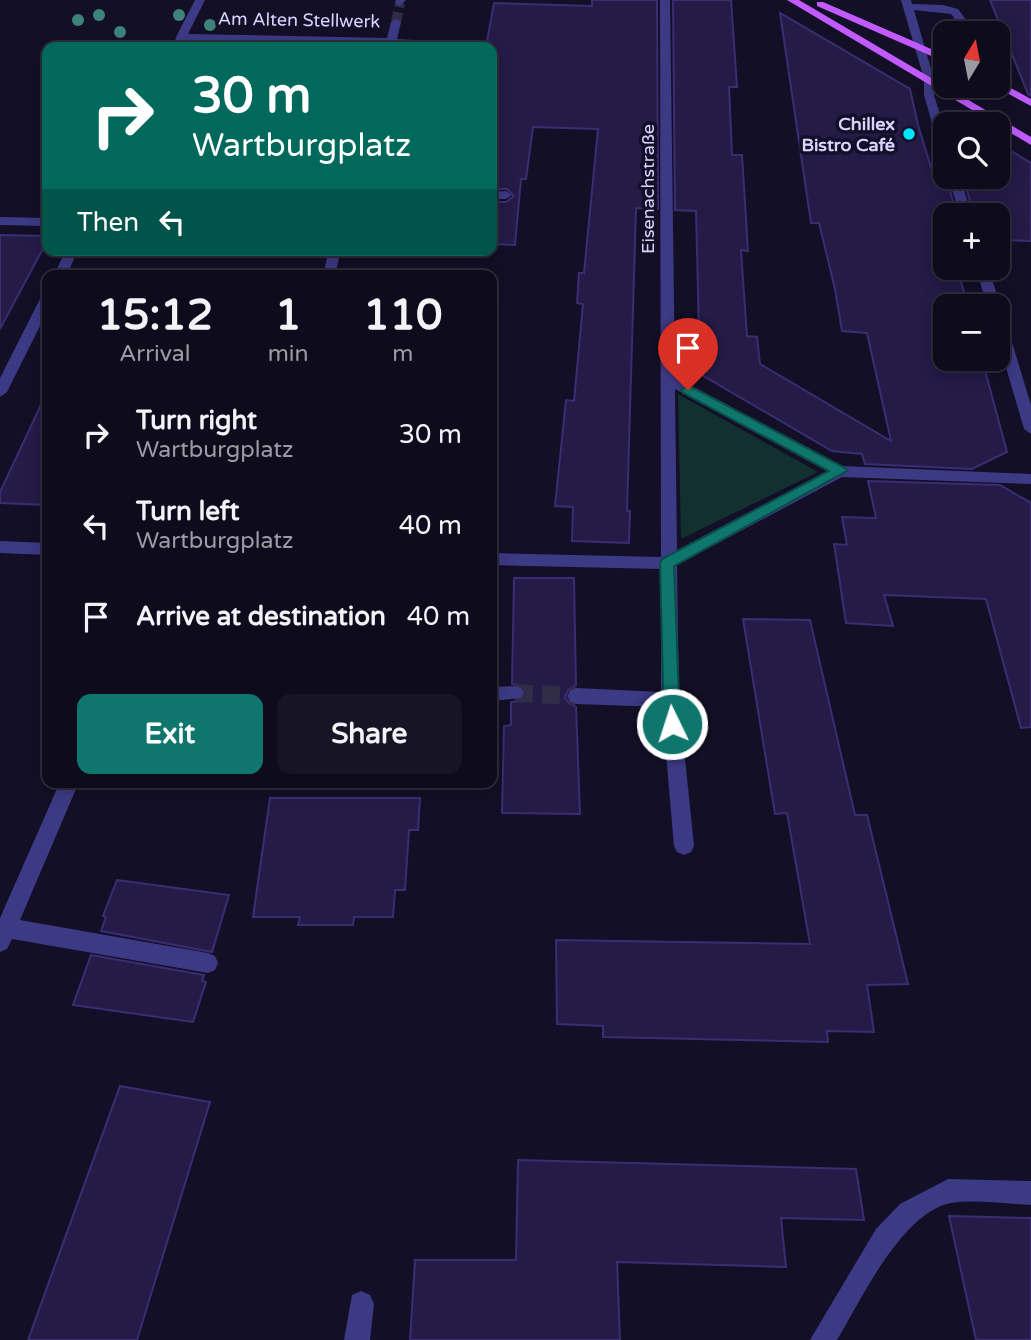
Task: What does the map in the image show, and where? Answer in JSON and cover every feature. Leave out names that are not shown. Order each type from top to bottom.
[{"type":"main road","points":[[792,0],[1031,142]]},
{"type":"main road","points":[[813,0],[933,55]]},
{"type":"main road","points":[[1010,91],[1031,103]]},
{"type":"street","name":"Am Alten Stellwerk","points":[[178,42],[200,0]]},
{"type":"street","name":"Eisenachstraße","points":[[665,0],[670,700],[684,846]]},
{"type":"street","points":[[934,112],[929,95],[929,79],[907,4],[951,10],[960,21]]},
{"type":"street","points":[[391,42],[396,22]]},
{"type":"street","name":"Am Alten Stellwerk","points":[[181,37],[410,42]]},
{"type":"street","points":[[497,195],[506,195]]},
{"type":"street","points":[[0,221],[42,222]]},
{"type":"street","points":[[0,392],[42,321]]},
{"type":"street","points":[[1010,359],[1031,429]]},
{"type":"street","points":[[666,378],[840,471],[1031,479]]},
{"type":"street","points":[[497,559],[667,563],[840,471]]},
{"type":"street","points":[[0,547],[42,548]]},
{"type":"street","points":[[497,694],[516,693]]},
{"type":"street","points":[[576,695],[670,700]]},
{"type":"street","points":[[68,788],[29,882],[3,935],[208,963]]},
{"type":"street","points":[[823,1340],[885,1238],[908,1212],[948,1191],[1031,1193]]},
{"type":"street","points":[[357,1340],[360,1304]]},
{"type":"green space","points":[[678,394],[818,472],[681,539]]},
{"type":"building","points":[[592,0],[657,0],[658,209],[636,208],[627,511],[630,511],[629,543],[572,541],[573,507],[555,506],[566,400],[574,401],[583,304],[577,303],[579,273],[584,273],[598,129],[533,127],[526,179],[521,179],[515,245],[497,244],[497,202],[506,202],[514,196],[507,189],[497,189],[497,42],[487,42],[494,3],[592,6]]},
{"type":"building","points":[[673,0],[731,0],[737,87],[729,87],[732,155],[742,155],[748,251],[741,250],[747,336],[757,337],[760,364],[891,441],[867,333],[842,331],[819,223],[811,223],[780,13],[910,89],[933,174],[933,189],[949,189],[954,203],[933,203],[933,280],[960,280],[965,294],[933,294],[933,371],[985,371],[1007,452],[972,469],[865,464],[862,454],[832,451],[700,374],[696,211],[675,210]]},
{"type":"building","points":[[990,0],[1031,0],[1031,96],[1010,49],[1010,21],[998,21]]},
{"type":"building","points":[[1010,150],[1031,163],[1031,241],[1010,240],[1010,203],[971,203],[966,189],[1010,189]]},
{"type":"building","points":[[0,235],[42,236],[42,250],[0,329]]},
{"type":"building","points":[[42,403],[42,505],[0,503],[0,492]]},
{"type":"building","points":[[868,481],[1000,485],[1031,503],[1031,727],[1021,728],[986,599],[884,595],[893,626],[846,623],[834,544],[847,545],[842,517],[876,518]]},
{"type":"building","points":[[514,578],[574,578],[576,685],[568,690],[565,697],[576,707],[580,814],[502,813],[504,726],[511,725],[511,702],[521,701],[526,694],[522,686],[512,684]]},
{"type":"building","points":[[743,619],[810,620],[855,815],[867,815],[908,984],[867,985],[874,1032],[827,1031],[828,1042],[603,1037],[603,1026],[557,1024],[556,940],[810,944],[787,813],[775,814]]},
{"type":"building","points":[[270,798],[420,798],[418,830],[409,830],[405,890],[395,890],[393,917],[354,917],[353,925],[298,925],[300,917],[253,917]]},
{"type":"building","points":[[117,880],[229,895],[212,952],[101,931],[106,917],[103,916]]},
{"type":"building","points":[[91,955],[204,975],[202,981],[206,982],[193,1022],[73,1005]]},
{"type":"building","points":[[120,1086],[210,1102],[137,1340],[28,1340]]},
{"type":"building","points":[[518,1160],[856,1169],[864,1220],[781,1218],[786,1267],[617,1262],[620,1340],[410,1340],[415,1260],[516,1260]]},
{"type":"building","points":[[949,1216],[1031,1218],[1031,1340],[976,1340]]},
{"type":"tunnel","points":[[396,22],[400,3]]},
{"type":"tunnel","points":[[515,693],[576,696]]},
{"type":"place","name":"Chillex Bistro Café","points":[[909,134]]},
{"type":"route","points":[[672,724],[667,563],[840,471],[688,390]]}]
